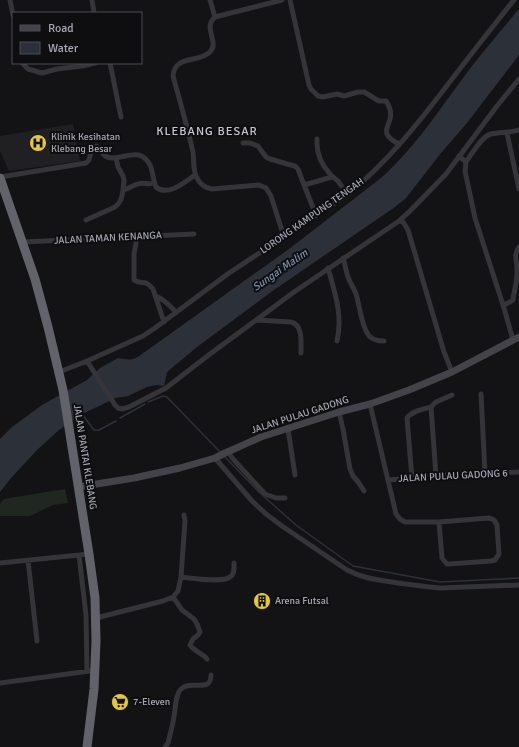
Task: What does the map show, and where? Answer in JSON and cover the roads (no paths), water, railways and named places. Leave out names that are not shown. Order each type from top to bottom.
[{"type":"highway","name":"JALAN PANTAI KLEBANG","points":[[0,177],[36,279],[59,372],[89,554],[95,598],[96,641],[91,671],[87,747]]},
{"type":"main road","name":"JALAN PULAU GADONG","points":[[78,487],[134,478],[217,458],[261,437],[338,412],[370,404],[409,390],[452,372],[516,338]]},
{"type":"street","points":[[10,0],[12,12]]},
{"type":"street","points":[[92,0],[94,12]]},
{"type":"street","points":[[210,0],[215,17]]},
{"type":"street","points":[[282,0],[215,17],[210,22],[213,44],[211,51],[204,56],[179,64],[175,68],[173,76],[193,154],[195,175],[207,188],[218,189],[259,186],[266,188],[284,237]]},
{"type":"street","points":[[290,0],[311,89],[318,96],[322,97],[337,94],[344,96],[364,92],[378,101],[386,101],[390,107],[391,114],[386,131],[389,137],[399,144]]},
{"type":"street","name":"LORONG KAMPUNG TENGAH","points":[[59,372],[143,336],[229,273],[347,195],[374,172],[418,123],[514,0]]},
{"type":"street","points":[[23,64],[28,69],[42,73],[91,64]]},
{"type":"street","points":[[110,64],[121,117]]},
{"type":"street","points":[[87,361],[118,408],[126,408],[136,404],[166,388],[328,268],[399,221],[428,194],[446,174],[519,79]]},
{"type":"street","points":[[516,338],[475,218],[465,171],[466,162],[483,139],[490,134],[507,133],[519,130]]},
{"type":"street","points":[[507,133],[519,189]]},
{"type":"street","points":[[317,139],[316,145],[323,164],[332,177],[340,183],[347,195]]},
{"type":"street","points":[[243,143],[250,143],[258,146],[270,160],[295,166],[298,169],[316,215]]},
{"type":"street","points":[[0,177],[86,163],[89,160],[92,148],[96,146],[101,149],[106,157],[116,158],[132,154],[142,156],[149,164],[154,183],[158,189],[170,189],[180,186],[195,175]]},
{"type":"street","points":[[459,156],[466,162]]},
{"type":"street","points":[[86,220],[114,207],[120,201],[124,180],[116,158]]},
{"type":"street","points":[[304,186],[332,177]]},
{"type":"street","points":[[123,190],[136,184],[144,183],[150,185],[154,183]]},
{"type":"street","points":[[399,221],[403,222],[408,230],[437,331],[452,372]]},
{"type":"street","name":"JALAN TAMAN KENANGA","points":[[23,242],[194,234]]},
{"type":"street","points":[[137,237],[134,254],[134,280],[136,282],[146,283],[153,289],[164,322]]},
{"type":"street","points":[[504,305],[512,300],[518,270],[515,256],[519,247]]},
{"type":"street","points":[[343,258],[348,277],[356,293],[366,331],[369,336],[374,339],[384,341]]},
{"type":"street","points":[[328,268],[338,306],[339,326],[337,341]]},
{"type":"street","points":[[156,296],[162,299],[176,312]]},
{"type":"street","points":[[256,320],[295,323],[300,330],[301,353]]},
{"type":"street","points":[[480,394],[485,473]]},
{"type":"street","points":[[412,478],[408,415],[431,407],[436,402],[452,395]]},
{"type":"street","points":[[370,404],[396,514],[400,519],[406,522],[439,522],[489,518],[495,521],[497,525],[499,554],[491,561],[446,564],[442,558],[439,522]]},
{"type":"street","points":[[431,407],[436,476]]},
{"type":"street","points":[[338,412],[343,429],[350,469],[353,476],[364,491]]},
{"type":"street","points":[[288,429],[295,475]]},
{"type":"street","points":[[228,452],[265,494],[276,498],[285,498]]},
{"type":"street","points":[[217,458],[252,501],[266,514],[356,574],[375,579],[441,588],[519,585]]},
{"type":"street","name":"JALAN PULAU GADONG 6","points":[[388,480],[519,472]]},
{"type":"street","points":[[96,618],[163,601],[173,597],[178,592],[181,577],[185,521],[184,515]]},
{"type":"street","points":[[0,563],[89,554]]},
{"type":"street","points":[[0,682],[91,671],[79,555]]},
{"type":"street","points":[[28,560],[37,641]]},
{"type":"street","points":[[181,577],[226,580],[233,574],[234,563]]},
{"type":"street","points":[[173,597],[182,610],[194,619],[200,632],[193,639],[190,645],[192,649],[207,659]]},
{"type":"street","points":[[165,747],[168,743],[177,697],[180,690],[188,685],[207,685],[211,679],[211,675]]},
{"type":"water","name":"Sungai Malim","points":[[519,9],[519,55],[467,123],[441,153],[406,198],[271,292],[197,347],[167,372],[164,386],[156,385],[147,387],[128,396],[116,398],[82,414],[59,430],[37,450],[0,492],[0,439],[12,427],[42,405],[87,380],[100,368],[118,358],[131,359],[139,356],[289,249],[381,178],[418,139],[472,66]]},
{"type":"waterway","points":[[148,402],[163,396],[167,397],[221,453]]},
{"type":"waterway","points":[[120,418],[145,404]]},
{"type":"waterway","points":[[82,414],[94,430],[99,430],[116,421]]},
{"type":"waterway","points":[[224,456],[261,494],[296,525],[353,566],[440,582],[519,578]]},
{"type":"place","name":"Klinik Kesihatan Klebang Besar","points":[[38,143]]},
{"type":"place","name":"Arena Futsal","points":[[262,601]]},
{"type":"place","name":"7-Eleven","points":[[120,702]]},
{"type":"district","name":"KLEBANG BESAR","points":[[207,131]]}]
